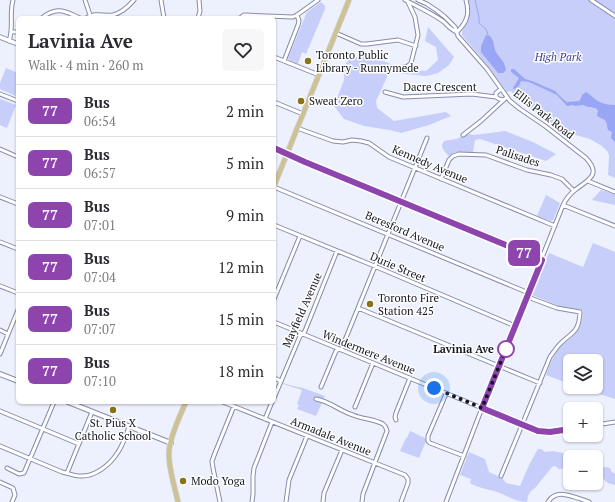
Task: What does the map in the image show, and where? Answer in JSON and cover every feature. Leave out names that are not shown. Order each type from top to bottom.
[{"type":"main road","points":[[276,181],[349,0]]},
{"type":"main road","points":[[0,374],[16,380]]},
{"type":"main road","points":[[73,404],[170,443]]},
{"type":"main road","points":[[178,502],[169,462],[169,451],[170,443],[185,404]]},
{"type":"street","points":[[9,41],[12,32],[11,16],[13,0]]},
{"type":"street","points":[[85,0],[90,15],[96,14],[107,16]]},
{"type":"street","points":[[114,16],[127,8],[134,0]]},
{"type":"street","points":[[161,0],[164,16]]},
{"type":"street","points":[[198,0],[200,11],[199,16]]},
{"type":"street","points":[[276,16],[293,17],[318,0]]},
{"type":"street","points":[[457,32],[468,16],[466,0]]},
{"type":"street","points":[[591,0],[615,16]]},
{"type":"street","points":[[404,67],[410,64],[418,35],[415,17],[406,1]]},
{"type":"street","name":"Ellis Park Road","points":[[406,1],[433,15],[457,32]]},
{"type":"street","name":"Ellis Park Road","points":[[420,1],[432,7],[455,27],[458,36],[487,69],[510,100],[586,158],[593,170],[592,176],[588,181]]},
{"type":"street","points":[[44,16],[57,10],[63,10],[76,16]]},
{"type":"street","points":[[284,61],[298,25],[299,21],[297,15]]},
{"type":"street","points":[[243,16],[266,16]]},
{"type":"street","points":[[336,33],[361,44],[398,40],[416,46]]},
{"type":"street","points":[[0,37],[16,43]]},
{"type":"street","points":[[276,58],[319,75]]},
{"type":"street","points":[[496,97],[496,93],[501,89]]},
{"type":"street","name":"Dacre Crescent","points":[[385,92],[403,97],[472,94],[496,97],[504,100]]},
{"type":"street","points":[[0,94],[16,101]]},
{"type":"street","points":[[462,135],[481,121],[507,97]]},
{"type":"street","points":[[276,103],[303,114]]},
{"type":"street","name":"Kennedy Avenue","points":[[297,128],[333,141],[343,142],[357,140],[369,143],[389,157],[555,226]]},
{"type":"street","points":[[321,387],[336,351],[340,349],[358,308],[427,138]]},
{"type":"street","points":[[0,149],[16,156]]},
{"type":"street","points":[[276,149],[542,260]]},
{"type":"street","name":"Palisades","points":[[441,179],[449,160],[453,156],[459,154],[486,155],[528,170],[562,179],[574,191]]},
{"type":"street","points":[[446,502],[563,205],[574,191],[588,181],[615,192]]},
{"type":"street","name":"Beresford Avenue","points":[[276,187],[524,291],[533,298],[557,308],[580,312],[579,322],[576,329],[572,335],[562,342],[556,349],[548,363],[540,383]]},
{"type":"street","points":[[0,197],[16,203]]},
{"type":"street","points":[[563,205],[615,226]]},
{"type":"street","name":"Durie Street","points":[[276,226],[375,266],[515,326]]},
{"type":"street","points":[[276,294],[300,236]]},
{"type":"street","points":[[0,242],[16,248]]},
{"type":"street","name":"Mayfield Avenue","points":[[276,393],[300,336],[303,334],[337,251]]},
{"type":"street","points":[[0,286],[16,292]]},
{"type":"street","points":[[358,308],[540,383],[501,476]]},
{"type":"street","points":[[0,354],[16,319]]},
{"type":"street","name":"Windermere Avenue","points":[[276,323],[538,431],[550,432],[563,430]]},
{"type":"street","points":[[0,330],[8,334]]},
{"type":"street","points":[[355,408],[373,363]]},
{"type":"street","points":[[396,420],[396,413],[410,378]]},
{"type":"street","points":[[276,379],[281,381]]},
{"type":"street","points":[[446,394],[428,436],[428,441],[464,456]]},
{"type":"street","points":[[316,399],[322,400],[352,415],[378,422],[386,426],[387,432],[363,494],[362,502]]},
{"type":"street","points":[[7,468],[23,474],[53,404]]},
{"type":"street","name":"Armadale Avenue","points":[[228,404],[404,475],[407,477],[408,483],[401,502]]},
{"type":"street","points":[[266,419],[271,404]]},
{"type":"street","points":[[220,502],[212,468],[212,461],[234,406]]},
{"type":"street","points":[[0,411],[79,444]]},
{"type":"street","points":[[67,473],[92,412]]},
{"type":"street","points":[[252,502],[254,494],[254,468],[272,422]]},
{"type":"street","points":[[603,424],[615,422]]},
{"type":"street","points":[[0,446],[62,472],[76,476],[86,476],[103,468],[117,454],[129,427]]},
{"type":"street","points":[[286,502],[289,480],[308,436]]},
{"type":"street","points":[[323,502],[324,493],[342,450]]},
{"type":"street","points":[[0,482],[13,488],[15,495],[12,502]]},
{"type":"street","points":[[548,502],[555,495],[562,494],[589,502]]},
{"type":"green space","name":"High Park","points":[[468,0],[615,0],[615,178],[608,175],[609,156],[608,152],[602,146],[590,139],[569,133],[556,127],[519,101],[511,91],[507,92],[462,35],[470,15]]},
{"type":"green space","points":[[321,2],[325,6],[325,9],[306,54],[302,52],[298,64],[289,60],[288,58],[307,12]]},
{"type":"green space","points":[[428,27],[454,57],[449,65],[438,73],[426,76],[391,73],[388,75],[376,101],[377,108],[394,121],[446,112],[451,116],[429,125],[401,133],[364,126],[344,119],[334,106],[344,80],[344,75],[341,70],[346,63],[351,58],[368,55],[412,70],[426,71],[438,60],[436,47],[425,41]]},
{"type":"green space","points":[[6,68],[16,72],[16,96],[0,89],[0,83]]},
{"type":"green space","points":[[0,99],[16,105],[7,128],[0,125]]},
{"type":"green space","points":[[505,131],[533,142],[556,154],[546,161],[480,139],[475,140],[473,152],[456,152],[448,156],[442,147],[444,141],[456,139],[468,134],[474,135]]},
{"type":"green space","points":[[601,190],[615,194],[615,205],[592,200]]},
{"type":"green space","points":[[546,195],[560,203],[553,220],[551,221],[537,216]]},
{"type":"green space","points":[[593,243],[615,252],[615,399],[600,394],[603,394],[603,354],[563,354],[563,381],[546,375],[551,361],[557,352],[579,329],[582,321],[583,310],[564,308],[532,295],[549,253],[583,267]]},
{"type":"green space","points":[[283,383],[325,396],[316,416],[297,409],[299,405],[297,404],[302,390]]},
{"type":"green space","points":[[410,431],[425,438],[426,441],[419,458],[400,451]]},
{"type":"green space","points":[[538,449],[545,452],[553,451],[563,453],[563,468],[559,469],[555,466],[552,467],[531,491],[527,502],[516,500],[478,487],[470,483],[471,479],[460,475],[469,452],[485,459],[489,472],[502,478],[506,483],[520,486]]},
{"type":"green space","points":[[603,467],[610,468],[615,474],[615,485],[608,483],[603,479]]},
{"type":"water","points":[[486,35],[492,38],[494,48],[505,65],[506,70],[503,73],[498,73],[481,52],[481,46]]},
{"type":"water","points":[[511,69],[514,69],[525,79],[555,91],[567,102],[579,101],[582,95],[586,92],[600,102],[615,105],[615,142],[611,138],[612,132],[608,130],[605,120],[597,116],[598,111],[596,108],[583,105],[567,106],[557,95],[529,82],[521,81],[518,88],[513,89],[519,78],[511,72]]},
{"type":"waterway","points":[[475,0],[479,23],[486,29],[488,35]]},
{"type":"bus line","name":"77","points":[[276,149],[542,260],[482,408],[538,431],[550,432],[563,430]]},
{"type":"place","name":"Toronto Public Library - Runnymede","points":[[308,61]]},
{"type":"place","name":"Sweat Zero","points":[[301,101]]},
{"type":"place","name":"Toronto Fire Station 425","points":[[370,304]]},
{"type":"place","name":"Lavinia Ave","points":[[506,349]]},
{"type":"place","name":"St. Pius X Catholic School","points":[[113,410]]},
{"type":"place","name":"Modo Yoga","points":[[183,481]]},
{"type":"route","points":[[434,388],[482,408],[506,349]]}]
